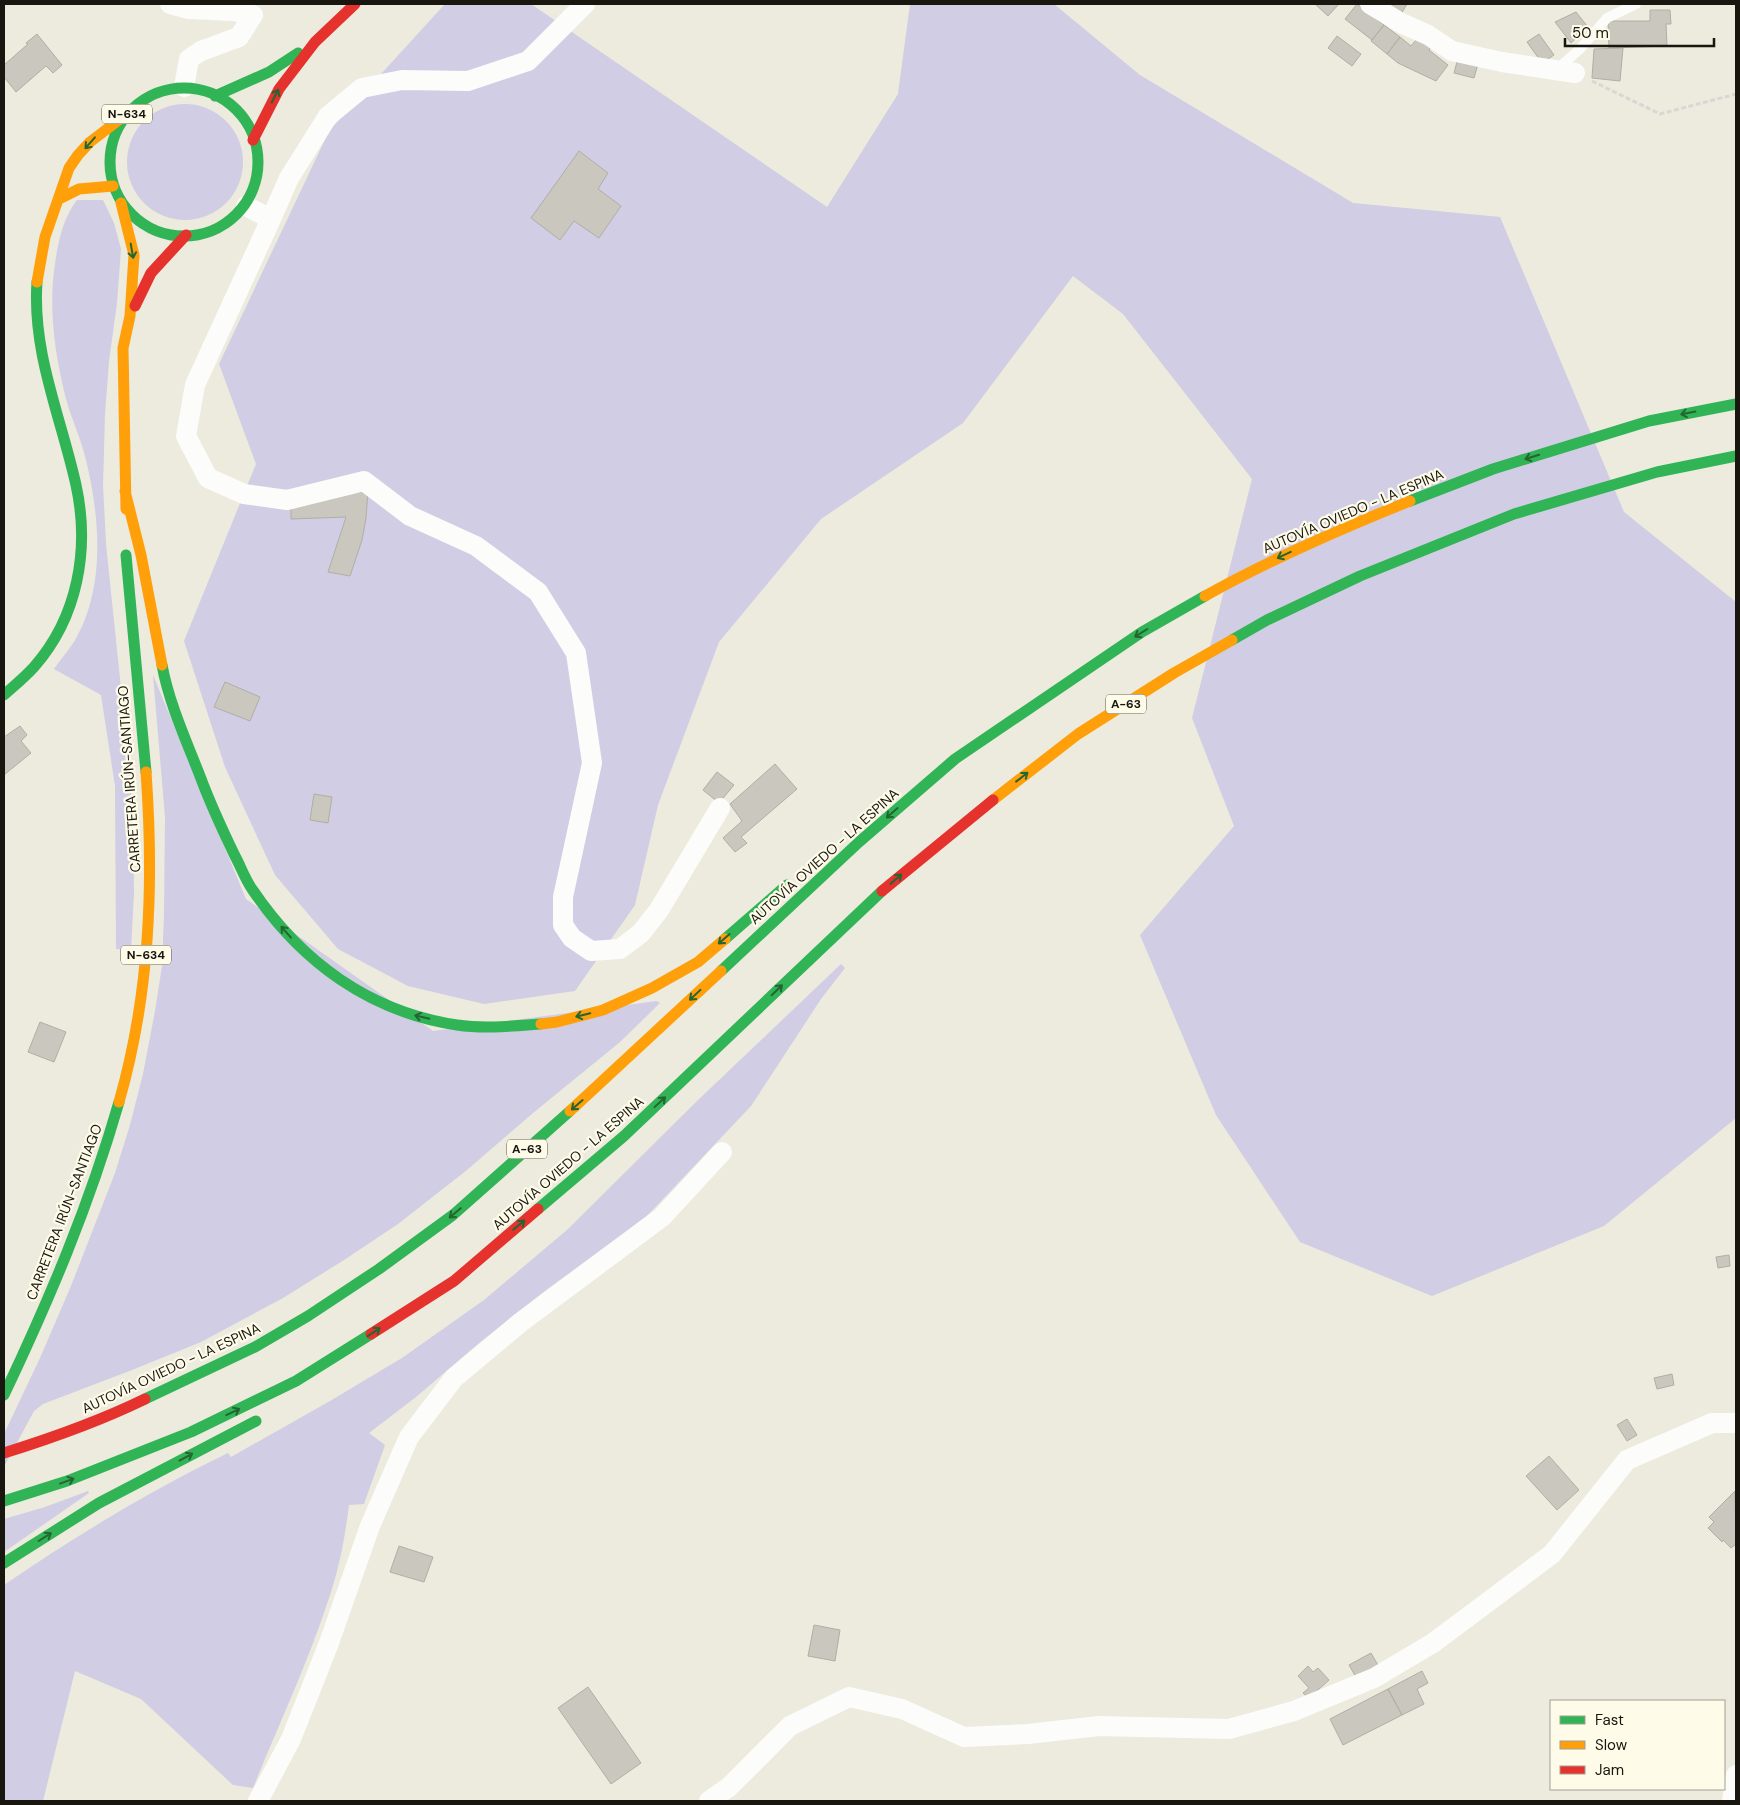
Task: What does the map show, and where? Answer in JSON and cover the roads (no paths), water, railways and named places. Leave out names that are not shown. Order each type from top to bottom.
[{"type":"highway","points":[[253,140],[279,89],[315,42],[355,4]]},
{"type":"highway","points":[[215,96],[269,72],[315,42]]},
{"type":"highway","name":"N-634","points":[[184,87],[201,90],[215,96],[239,113],[257,151],[259,176],[246,206],[227,222],[202,234],[186,235],[161,232],[139,222],[121,203],[113,186],[108,161],[114,138],[128,113],[148,98],[168,89],[184,87]]},
{"type":"highway","points":[[4,695],[38,662],[64,624],[72,604],[82,554],[82,527],[76,485],[42,361],[37,317],[36,285],[40,255],[48,225],[71,164],[100,131],[128,113]]},
{"type":"highway","points":[[58,199],[79,189],[113,186]]},
{"type":"highway","name":"CARRETERA IRÚN-SANTIAGO","points":[[4,1395],[61,1268],[98,1172],[114,1124],[128,1072],[143,988],[150,912],[151,854],[127,579],[123,348],[130,316],[134,255],[121,203]]},
{"type":"highway","name":"CARRETERA IRÚN-SANTIAGO","points":[[130,316],[152,273],[186,235]]},
{"type":"highway","name":"AUTOVÍA OVIEDO - LA ESPINA","points":[[4,1453],[34,1444],[118,1412],[255,1347],[308,1316],[379,1269],[453,1215],[584,1099],[859,842],[956,759],[1142,632],[1240,576],[1340,529],[1493,469],[1649,420],[1736,404]]},
{"type":"highway","name":"AUTOVÍA OVIEDO - LA ESPINA","points":[[4,1501],[66,1481],[191,1432],[296,1381],[454,1281],[624,1136],[896,878],[1078,734],[1174,673],[1267,620],[1360,576],[1514,514],[1657,472],[1736,456]]},
{"type":"highway","points":[[125,491],[141,555],[163,671],[178,718],[212,808],[251,888],[273,916],[296,944],[324,968],[355,990],[403,1012],[458,1025],[505,1027],[566,1020],[603,1010],[620,1003],[652,988],[698,962],[797,876]]},
{"type":"highway","points":[[892,798],[956,759]]},
{"type":"highway","points":[[570,1196],[624,1136]]},
{"type":"highway","points":[[444,1301],[504,1253]]},
{"type":"highway","points":[[4,1563],[99,1503],[268,1415]]},
{"type":"street","points":[[170,4],[189,9],[233,11],[253,15],[240,36],[201,51],[189,60],[184,87]]},
{"type":"street","points":[[585,4],[528,61],[468,80],[402,80],[362,88],[328,116],[290,178],[195,386],[186,436],[208,478],[244,494],[287,500],[364,481],[410,516],[476,546],[538,592],[576,653],[592,763],[564,897],[562,925],[572,938],[591,951],[620,949],[641,933],[659,910],[720,808]]},
{"type":"street","points":[[1370,4],[1401,23],[1428,35],[1452,51],[1502,62],[1565,71]]},
{"type":"street","points":[[246,206],[271,219]]},
{"type":"street","points":[[258,1801],[291,1738],[330,1643],[370,1526],[409,1437],[454,1378],[521,1322],[662,1217],[722,1152]]},
{"type":"street","points":[[709,1801],[729,1787],[790,1726],[849,1697],[902,1709],[964,1737],[1028,1734],[1099,1726],[1229,1730],[1294,1711],[1374,1678],[1433,1643],[1552,1554],[1627,1460],[1712,1423],[1736,1423]]},
{"type":"street","points":[[1732,1801],[1736,1775]]},
{"type":"lane","points":[[1565,71],[1580,49],[1607,18],[1636,4]]}]
